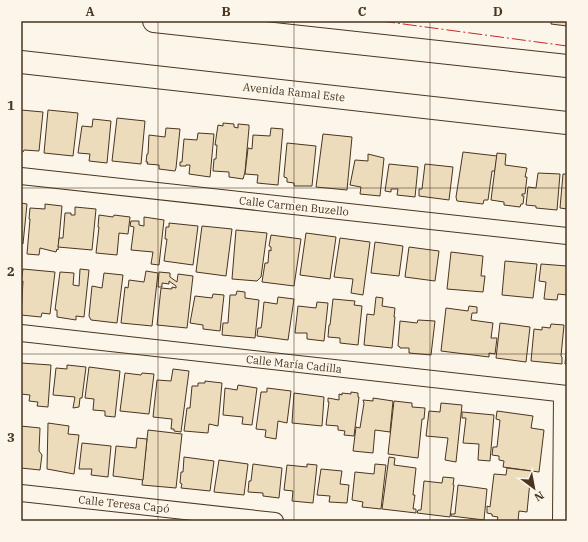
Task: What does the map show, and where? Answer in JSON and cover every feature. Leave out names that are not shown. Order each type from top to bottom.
[{"type":"main road","points":[[154,21],[567,66]]},
{"type":"main road","name":"Avenida Ramal Este","points":[[21,62],[567,123]]},
{"type":"street","name":"Calle Carmen Buzello","points":[[21,176],[567,236]]},
{"type":"street","name":"Calle María Cadilla","points":[[21,333],[565,394]]},
{"type":"street","points":[[561,521],[565,394]]},
{"type":"street","name":"Calle Teresa Capó","points":[[21,493],[275,521]]},
{"type":"building","points":[[551,21],[567,21],[567,26],[551,24]]},
{"type":"building","points":[[21,110],[43,112],[39,151],[24,150],[21,152]]},
{"type":"building","points":[[48,110],[78,113],[73,156],[44,153]]},
{"type":"building","points":[[117,118],[145,121],[141,164],[112,161]]},
{"type":"building","points":[[93,119],[111,121],[107,163],[89,161],[90,154],[78,153],[82,126],[92,127]]},
{"type":"building","points":[[223,123],[234,124],[234,127],[238,128],[238,124],[249,125],[245,172],[243,179],[229,177],[229,172],[213,171],[214,159],[216,159],[217,145],[215,145],[218,125],[223,126]]},
{"type":"building","points":[[166,128],[180,129],[175,171],[159,169],[159,165],[147,164],[148,162],[146,162],[149,135],[165,137]]},
{"type":"building","points":[[271,128],[283,129],[278,185],[257,183],[258,175],[245,174],[248,148],[252,149],[253,135],[270,136]]},
{"type":"building","points":[[198,133],[214,134],[210,177],[189,174],[190,165],[180,166],[180,162],[182,162],[184,139],[197,140]]},
{"type":"building","points":[[323,134],[352,137],[347,190],[316,187]]},
{"type":"building","points":[[287,143],[316,146],[312,186],[294,186],[294,183],[287,182],[287,178],[284,177]]},
{"type":"building","points":[[463,152],[497,156],[495,171],[492,171],[488,200],[484,200],[483,204],[457,201],[456,197]]},
{"type":"building","points":[[497,153],[506,154],[505,165],[527,168],[525,177],[527,177],[525,194],[522,194],[522,196],[524,196],[523,204],[521,204],[520,207],[504,205],[504,202],[491,200]]},
{"type":"building","points":[[368,154],[384,158],[380,196],[360,194],[361,187],[350,185],[355,160],[368,161]]},
{"type":"building","points":[[389,164],[418,167],[415,197],[397,195],[398,189],[391,189],[391,192],[385,191]]},
{"type":"building","points":[[425,164],[453,167],[449,200],[419,196],[419,189],[422,189]]},
{"type":"building","points":[[538,173],[560,174],[557,210],[536,208],[536,206],[526,205],[528,187],[536,188]]},
{"type":"building","points":[[563,174],[567,174],[567,209],[560,208]]},
{"type":"building","points":[[21,203],[27,204],[23,244],[21,243]]},
{"type":"building","points":[[45,204],[62,206],[58,250],[57,249],[56,252],[40,248],[39,255],[27,254],[30,208],[45,209]]},
{"type":"building","points":[[75,207],[96,209],[92,250],[58,247],[59,238],[63,238],[65,213],[75,215]]},
{"type":"building","points":[[99,215],[130,217],[128,234],[119,233],[117,255],[96,253]]},
{"type":"building","points":[[144,217],[164,220],[159,265],[151,264],[153,252],[131,250],[134,227],[130,226],[131,221],[139,221],[139,225],[144,226]]},
{"type":"building","points":[[169,223],[198,226],[193,265],[164,261],[167,239],[165,239],[166,227],[169,227]]},
{"type":"building","points":[[202,226],[232,229],[226,276],[196,272]]},
{"type":"building","points":[[236,230],[267,233],[261,277],[257,281],[232,279]]},
{"type":"building","points":[[306,233],[336,237],[330,279],[300,275]]},
{"type":"building","points":[[271,235],[301,239],[294,286],[262,282],[265,263],[268,263],[269,250],[271,251],[271,247],[269,246]]},
{"type":"building","points":[[340,238],[370,242],[363,295],[351,293],[353,279],[334,277]]},
{"type":"building","points":[[375,242],[403,246],[399,276],[371,273]]},
{"type":"building","points":[[409,247],[439,251],[435,281],[405,277]]},
{"type":"building","points":[[451,252],[483,256],[481,276],[485,276],[483,292],[447,289]]},
{"type":"building","points":[[505,261],[537,264],[533,298],[502,295]]},
{"type":"building","points":[[541,264],[567,266],[567,295],[558,294],[557,300],[544,299],[546,282],[539,281]]},
{"type":"building","points":[[23,269],[55,272],[50,314],[42,313],[41,317],[21,315],[23,281],[21,281]]},
{"type":"building","points":[[80,269],[89,270],[84,317],[76,316],[76,320],[57,317],[57,310],[55,310],[60,272],[74,273],[73,285],[79,286]]},
{"type":"building","points":[[146,271],[158,273],[152,326],[121,323],[125,287],[128,288],[129,280],[144,282]]},
{"type":"building","points":[[159,272],[170,273],[170,277],[177,282],[178,274],[193,276],[187,328],[157,325],[161,288],[176,288],[176,286],[169,281],[169,284],[162,283],[162,287],[158,287]]},
{"type":"building","points":[[104,273],[123,275],[117,323],[91,320],[89,316],[92,286],[102,288]]},
{"type":"building","points":[[237,291],[245,292],[245,298],[259,300],[255,338],[222,335],[223,323],[228,323],[230,295],[236,295]]},
{"type":"building","points":[[213,294],[224,295],[220,331],[203,329],[203,325],[190,323],[195,296],[212,298]]},
{"type":"building","points":[[278,297],[294,299],[288,340],[257,336],[258,328],[261,328],[264,302],[277,304]]},
{"type":"building","points":[[376,297],[383,298],[382,306],[395,308],[392,348],[364,345],[367,314],[374,315]]},
{"type":"building","points":[[333,299],[355,301],[354,305],[362,306],[358,345],[340,343],[340,338],[328,337]]},
{"type":"building","points":[[317,302],[328,303],[324,341],[307,339],[307,333],[295,333],[298,306],[316,308]]},
{"type":"building","points":[[469,306],[477,307],[477,313],[472,313],[471,320],[493,323],[491,338],[497,338],[495,354],[489,353],[489,357],[441,351],[446,308],[468,311]]},
{"type":"building","points":[[418,320],[435,321],[431,355],[409,353],[409,348],[400,348],[398,346],[400,321],[417,323]]},
{"type":"building","points":[[500,323],[530,327],[526,362],[496,358]]},
{"type":"building","points":[[551,324],[564,325],[561,356],[562,364],[531,361],[534,329],[542,330],[542,327],[550,328]]},
{"type":"building","points":[[567,343],[567,365],[565,364]]},
{"type":"building","points":[[21,363],[51,365],[48,407],[37,406],[38,402],[29,401],[30,395],[21,394]]},
{"type":"building","points":[[67,365],[86,367],[82,398],[80,398],[79,407],[73,408],[75,397],[53,395],[56,368],[67,369]]},
{"type":"building","points":[[89,367],[120,371],[115,417],[105,416],[105,411],[93,410],[94,399],[85,398]]},
{"type":"building","points":[[173,369],[189,371],[181,432],[171,429],[172,419],[153,417],[157,380],[171,381]]},
{"type":"building","points":[[125,373],[141,375],[142,373],[154,374],[149,414],[120,411]]},
{"type":"building","points":[[205,381],[222,383],[218,426],[209,424],[208,433],[184,431],[187,408],[190,408],[192,386],[198,386],[198,383],[205,383]]},
{"type":"building","points":[[238,385],[257,388],[252,425],[242,424],[243,417],[223,415],[225,388],[237,390]]},
{"type":"building","points":[[267,388],[291,391],[287,423],[278,421],[276,439],[265,437],[266,430],[256,429],[261,392],[267,392]]},
{"type":"building","points":[[351,392],[358,393],[359,397],[354,436],[344,435],[345,431],[338,430],[338,426],[326,425],[329,402],[328,398],[339,400],[339,394],[351,394]]},
{"type":"building","points":[[294,393],[324,397],[322,426],[292,423]]},
{"type":"building","points":[[373,398],[393,401],[390,432],[375,430],[373,453],[353,451],[356,427],[360,428],[364,403],[363,400],[373,401]]},
{"type":"building","points":[[394,401],[412,403],[412,407],[425,408],[424,419],[422,419],[418,458],[388,454]]},
{"type":"building","points":[[441,403],[462,405],[456,462],[445,460],[448,438],[426,436],[429,411],[440,412]]},
{"type":"building","points":[[497,411],[533,416],[531,428],[544,430],[539,472],[503,467],[504,461],[499,460],[499,456],[492,455],[493,447],[497,447],[500,420],[496,419]]},
{"type":"building","points":[[462,412],[494,415],[490,461],[478,460],[479,444],[463,443],[466,418],[462,418]]},
{"type":"building","points":[[48,423],[69,426],[68,434],[79,435],[74,474],[47,469]]},
{"type":"building","points":[[21,426],[40,428],[39,451],[42,455],[40,470],[21,468]]},
{"type":"building","points":[[148,430],[182,434],[176,488],[142,485]]},
{"type":"building","points":[[137,438],[147,439],[143,480],[113,476],[116,446],[136,448]]},
{"type":"building","points":[[82,443],[111,446],[108,477],[91,475],[92,469],[79,469]]},
{"type":"building","points":[[184,457],[214,461],[210,491],[181,488],[181,472],[183,472]]},
{"type":"building","points":[[389,457],[395,458],[394,465],[416,468],[413,509],[416,509],[416,513],[382,509]]},
{"type":"building","points":[[219,460],[248,464],[244,495],[214,492]]},
{"type":"building","points":[[253,464],[282,468],[279,498],[263,496],[263,493],[248,492]]},
{"type":"building","points":[[307,464],[317,465],[313,503],[292,501],[293,491],[284,490],[287,465],[307,467]]},
{"type":"building","points":[[375,464],[386,465],[381,509],[362,507],[363,502],[352,500],[355,472],[374,474]]},
{"type":"building","points":[[507,468],[531,471],[527,512],[519,511],[518,521],[497,521],[498,517],[487,513],[487,506],[490,507],[494,474],[506,475]]},
{"type":"building","points":[[321,469],[342,471],[340,484],[349,485],[347,503],[329,502],[330,496],[317,495]]},
{"type":"building","points":[[443,477],[454,478],[450,517],[417,513],[418,510],[421,510],[424,481],[442,483]]},
{"type":"building","points":[[458,485],[487,489],[484,520],[451,516],[451,514],[455,514]]},
{"type":"power","points":[[381,21],[567,46]]}]
